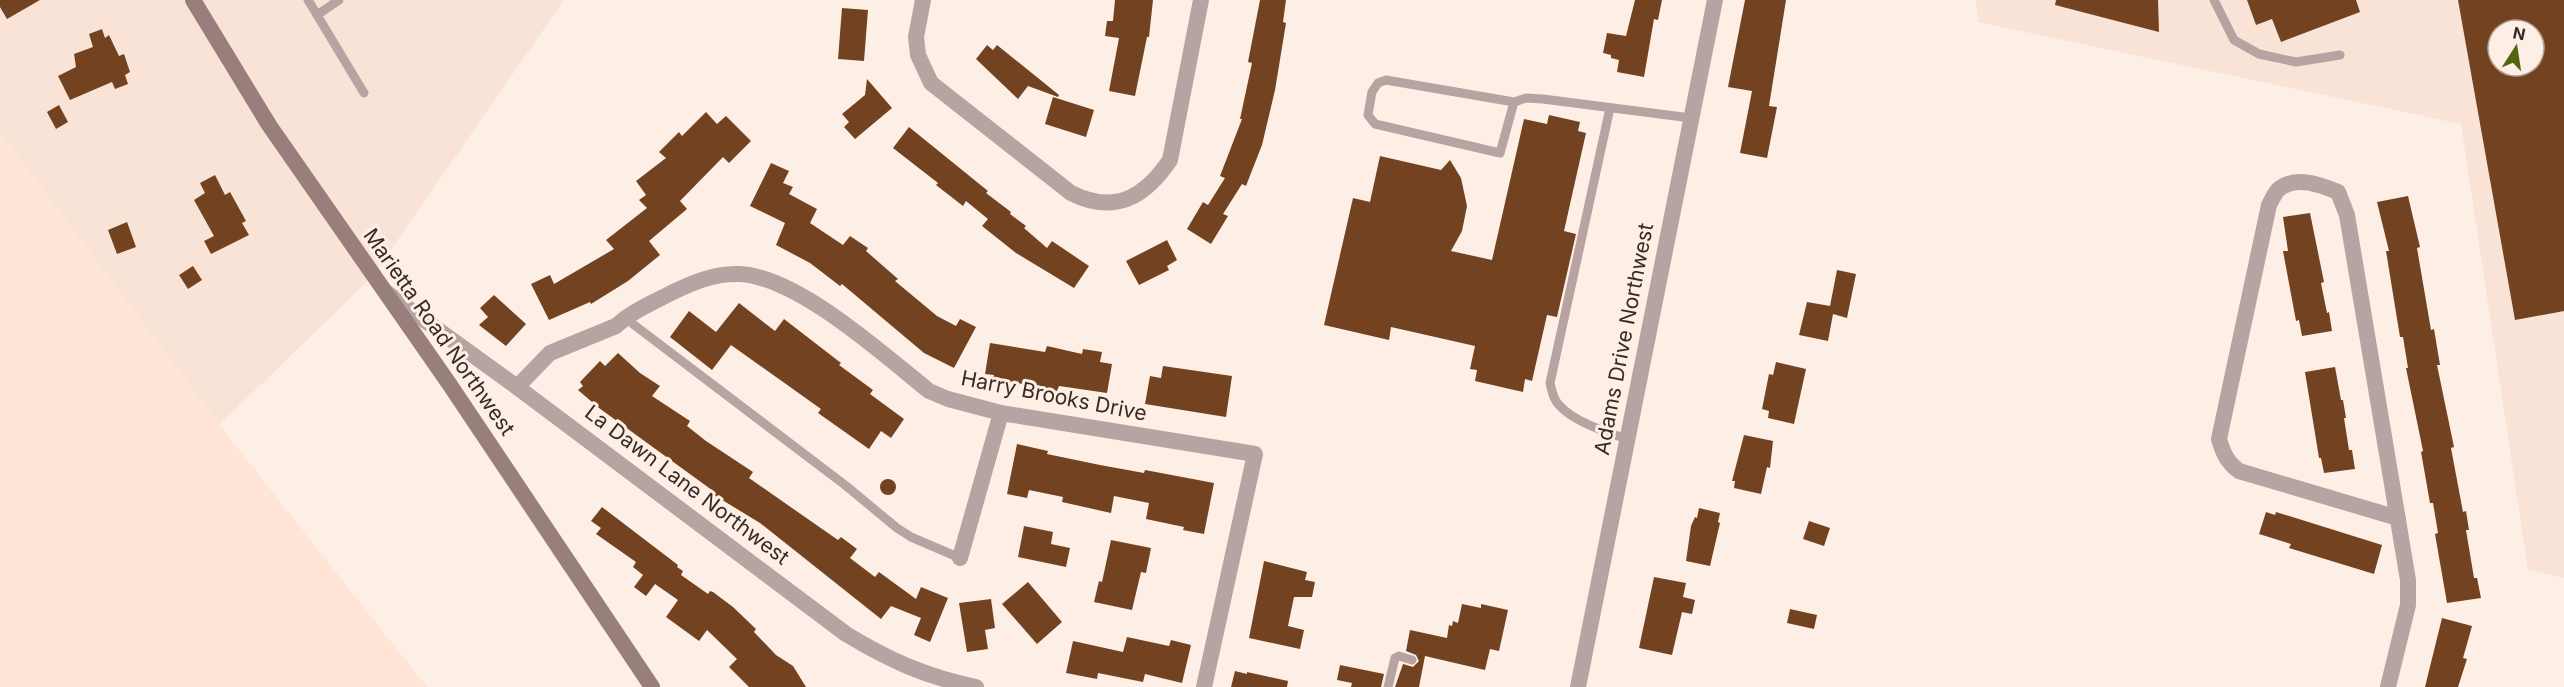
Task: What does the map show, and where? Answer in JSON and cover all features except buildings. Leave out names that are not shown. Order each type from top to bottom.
[{"type":"main road","name":"Marietta Road Northwest","points":[[193,0],[270,125],[652,687]]},
{"type":"street","points":[[923,0],[916,37],[918,55],[932,82],[1071,193],[1090,201],[1105,202],[1132,198],[1144,191],[1155,182],[1170,160],[1202,0]]},
{"type":"street","name":"Adams Drive Northwest","points":[[1578,687],[1715,0]]},
{"type":"street","points":[[2388,687],[2408,605],[2408,580],[2398,518],[2347,215],[2338,192],[2318,184],[2295,182],[2278,189],[2269,205],[2219,439],[2222,452],[2229,464],[2239,471],[2398,518]]},
{"type":"street","name":"Harry Brooks Drive","points":[[517,387],[550,353],[616,326],[650,303],[710,276],[739,274],[780,284],[818,304],[929,391],[948,399],[1002,413],[1255,454],[1204,687]]},
{"type":"street","name":"La Dawn Lane Northwest","points":[[384,291],[517,387],[846,634],[880,655],[916,671],[976,687]]},
{"type":"street","points":[[960,558],[1002,413]]},
{"type":"lane","points":[[308,0],[364,93]]},
{"type":"lane","points":[[317,15],[339,0]]},
{"type":"lane","points":[[2214,0],[2234,40],[2259,54],[2296,62],[2340,56]]},
{"type":"lane","points":[[1514,102],[1500,153],[1375,124],[1368,115],[1372,92],[1378,83],[1386,81],[1514,102],[1526,98],[1691,117]]},
{"type":"lane","points":[[1610,108],[1551,383],[1552,394],[1559,405],[1595,429],[1627,439]]},
{"type":"lane","points":[[625,318],[897,528],[911,537],[960,558]]},
{"type":"lane","points":[[1388,687],[1395,658],[1399,656],[1412,660]]},
{"type":"shaded area","points":[[0,0],[564,0],[372,277],[219,425],[0,133]]},
{"type":"shaded area","points":[[1976,0],[2564,0],[2564,578],[2528,570],[2461,124],[1978,22]]},
{"type":"shaded area","points":[[0,133],[219,425],[427,687],[0,687]]}]
